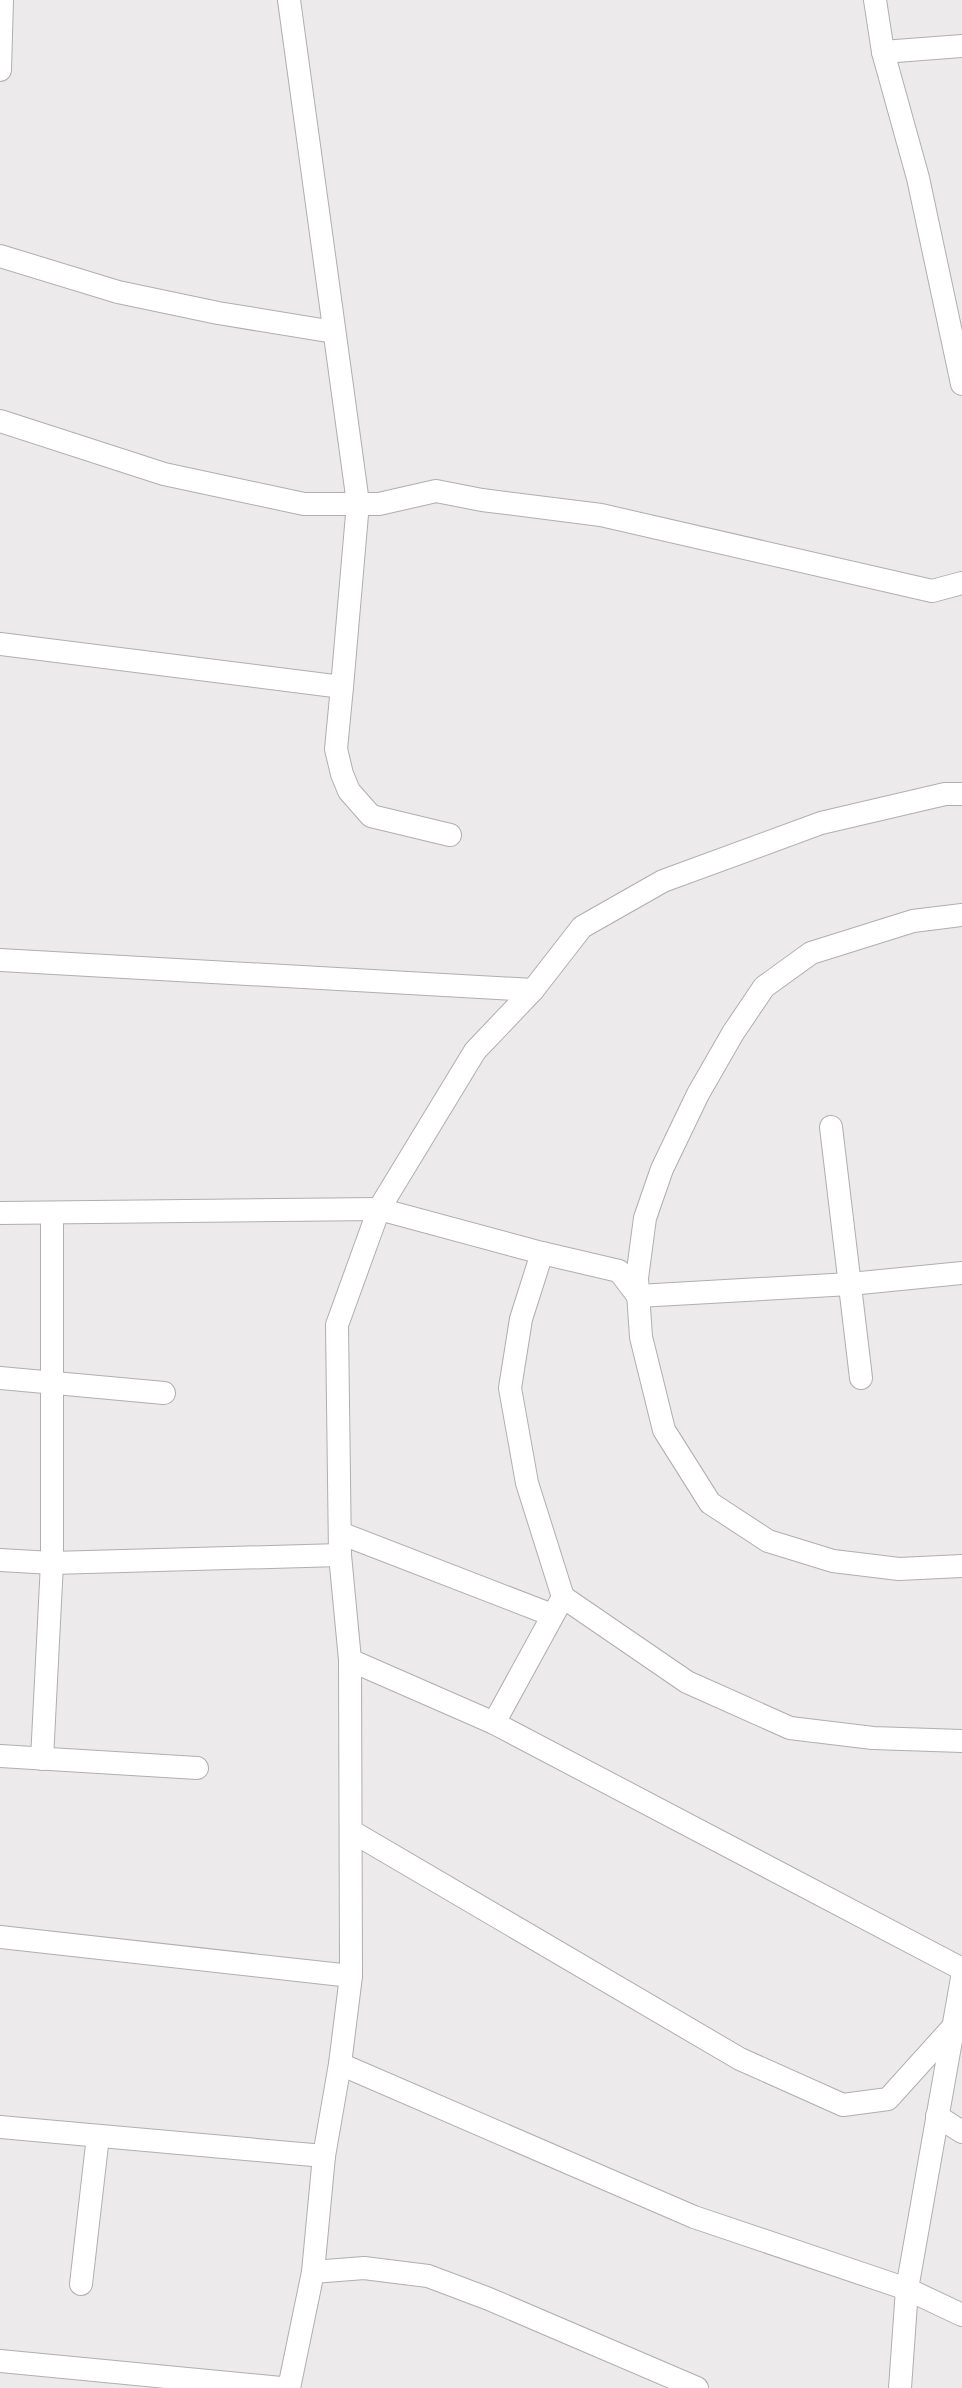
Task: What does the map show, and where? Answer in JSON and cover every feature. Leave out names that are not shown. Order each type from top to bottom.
[{"type":"street","points":[[0,70],[2,0]]},
{"type":"street","points":[[289,0],[358,503],[336,749],[342,774],[349,791],[371,816],[450,835]]},
{"type":"street","points":[[875,0],[883,52],[918,178],[962,384]]},
{"type":"street","points":[[883,52],[962,46]]},
{"type":"street","points":[[0,256],[118,292],[218,313],[334,332]]},
{"type":"street","points":[[0,421],[164,474],[304,504],[379,504],[436,490],[482,500],[601,515],[932,591],[962,583]]},
{"type":"street","points":[[0,644],[342,687]]},
{"type":"street","points":[[289,2388],[313,2272],[324,2156],[340,2064],[351,1976],[350,1660],[340,1555],[337,1325],[379,1209],[475,1051],[533,990],[582,927],[662,881],[821,823],[945,794],[962,794]]},
{"type":"street","points":[[962,915],[913,921],[811,953],[764,987],[733,1033],[702,1088],[662,1168],[646,1218],[637,1278],[641,1337],[664,1430],[710,1503],[768,1541],[833,1561],[899,1569],[962,1566]]},
{"type":"street","points":[[0,960],[533,990]]},
{"type":"street","points":[[831,1127],[862,1378]]},
{"type":"street","points":[[0,1213],[52,1214],[379,1209],[542,1253],[619,1271],[638,1296]]},
{"type":"street","points":[[42,1760],[52,1563],[52,1214]]},
{"type":"street","points":[[494,1723],[558,1606],[527,1482],[510,1388],[521,1319],[542,1253]]},
{"type":"street","points":[[638,1296],[850,1284],[962,1273]]},
{"type":"street","points":[[0,1378],[164,1393]]},
{"type":"street","points":[[340,1533],[558,1606],[688,1682],[790,1728],[873,1738],[962,1741]]},
{"type":"street","points":[[0,1560],[52,1563],[340,1555]]},
{"type":"street","points":[[350,1660],[494,1723],[962,1969]]},
{"type":"street","points":[[0,1756],[42,1760],[197,1768]]},
{"type":"street","points":[[351,1830],[740,2058],[843,2105],[888,2099],[953,2027]]},
{"type":"street","points":[[0,1937],[351,1976]]},
{"type":"street","points":[[900,2388],[907,2290],[962,1978]]},
{"type":"street","points":[[340,2064],[694,2217],[907,2290],[962,2314]]},
{"type":"street","points":[[937,2116],[962,2132]]},
{"type":"street","points":[[0,2127],[324,2156]]},
{"type":"street","points":[[81,2284],[98,2136]]},
{"type":"street","points":[[313,2272],[364,2268],[428,2276],[489,2299],[697,2388]]},
{"type":"street","points":[[0,2361],[281,2388]]}]
